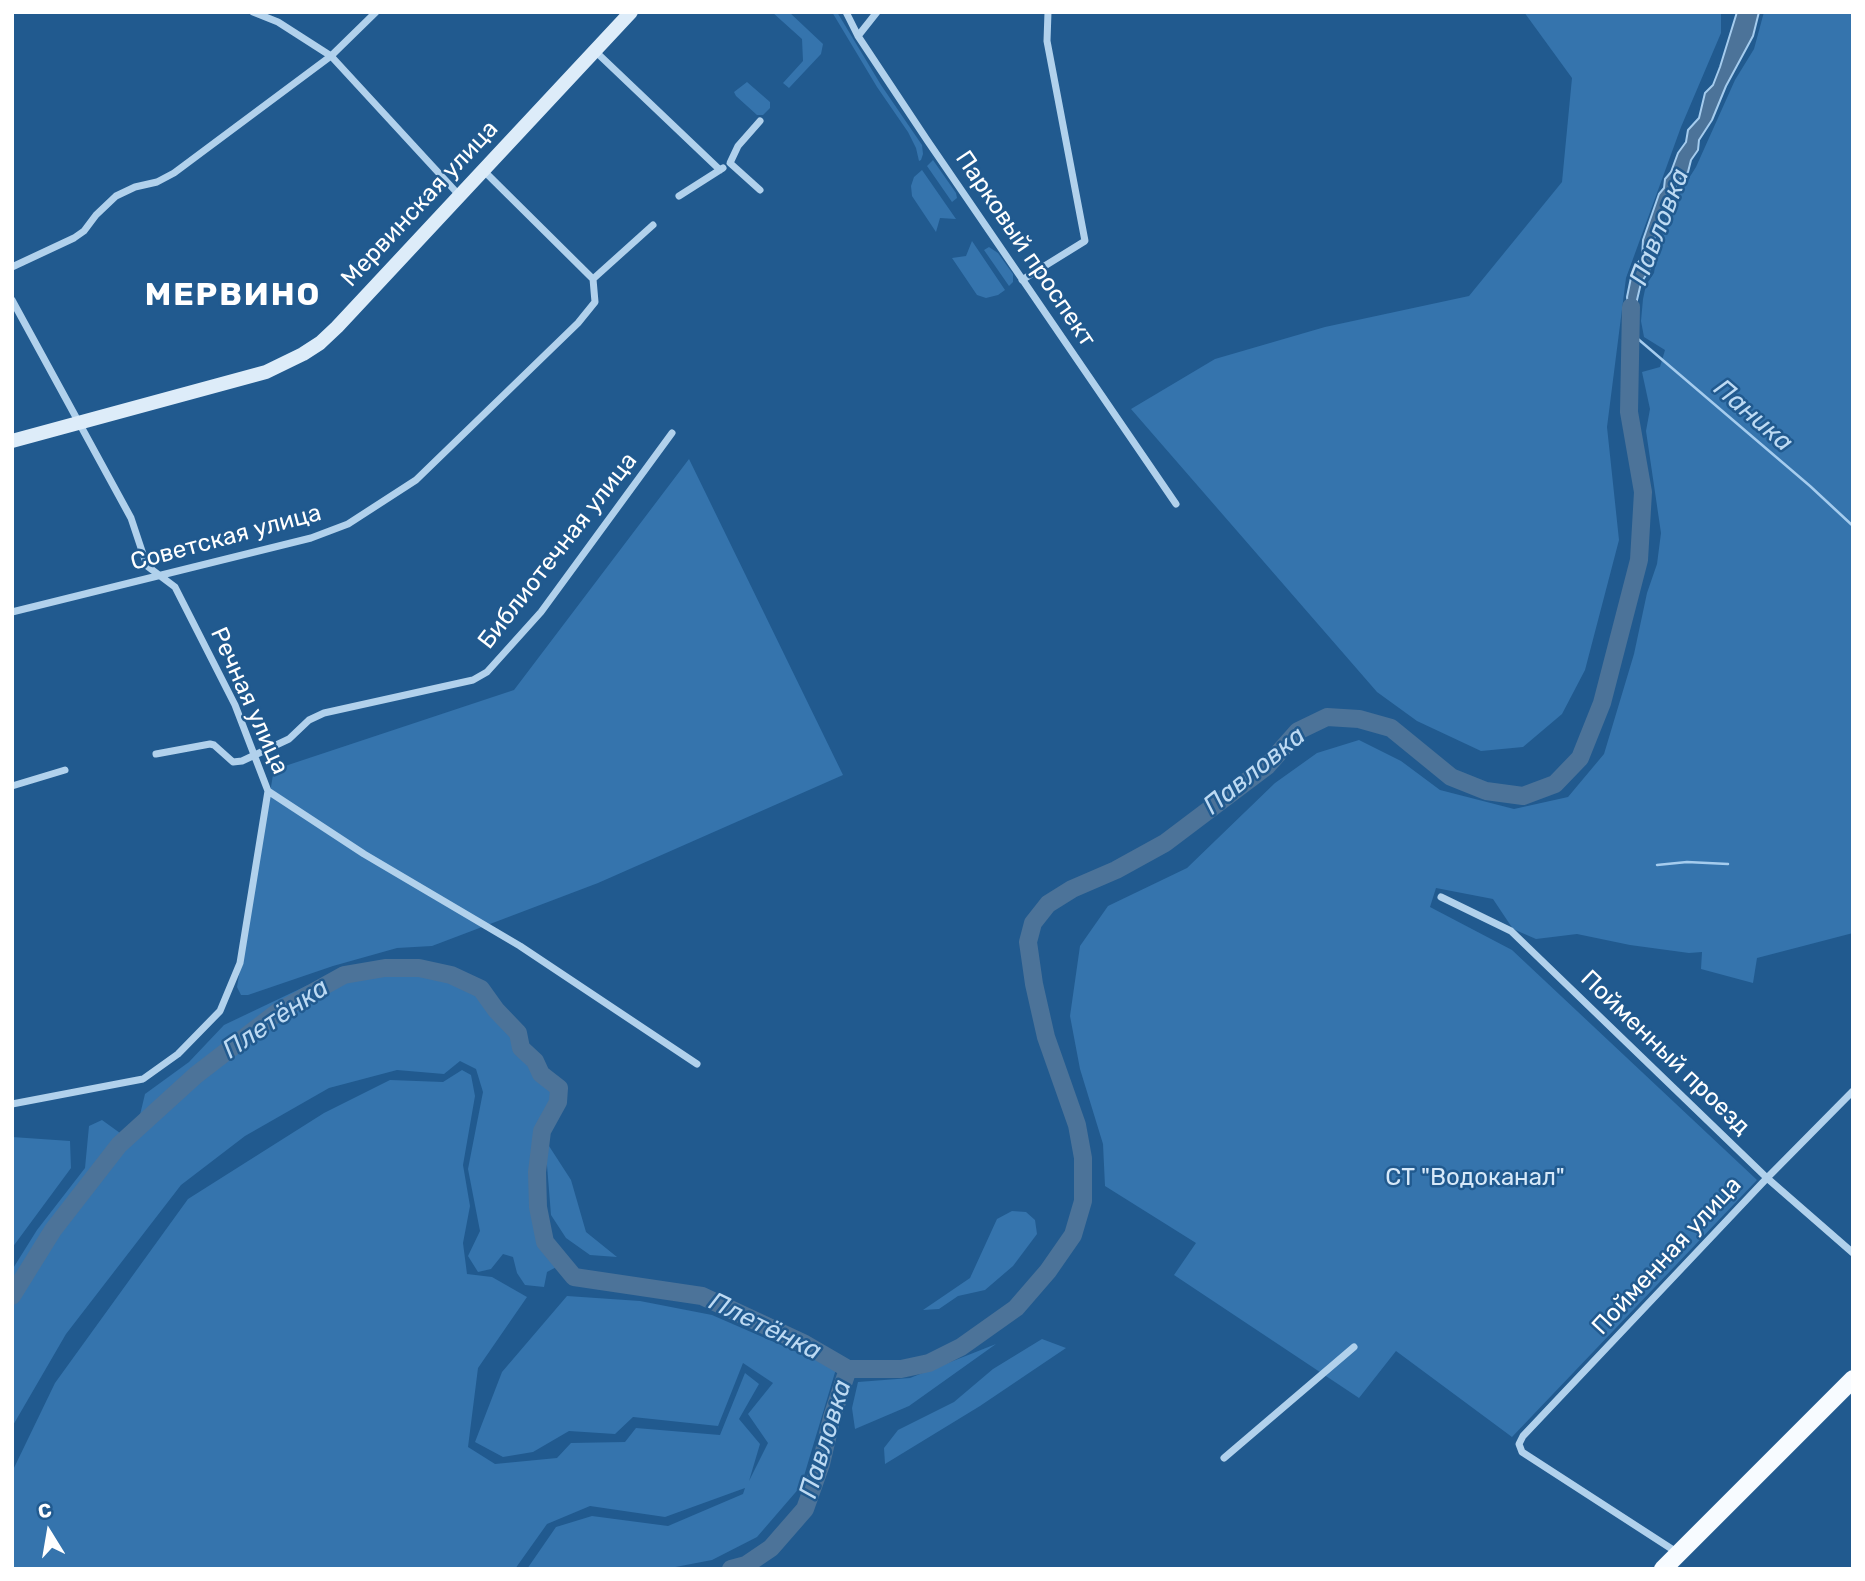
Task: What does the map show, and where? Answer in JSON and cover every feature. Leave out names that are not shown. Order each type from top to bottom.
[{"type":"main road","points":[[1662,1569],[1853,1379]]},
{"type":"street","points":[[253,12],[278,22],[331,57],[459,195]]},
{"type":"street","points":[[12,267],[74,238],[116,196],[135,187],[157,183],[174,173],[331,57],[376,12]]},
{"type":"street","name":"Мервинская улица","points":[[12,441],[266,372],[303,354],[337,327],[631,12]]},
{"type":"street","name":"Парковый проспект","points":[[846,12],[858,36],[1176,504]]},
{"type":"street","points":[[858,36],[877,12]]},
{"type":"street","points":[[1023,280],[1085,241],[1047,41],[1048,12]]},
{"type":"street","points":[[595,51],[720,170]]},
{"type":"street","points":[[679,196],[730,163],[738,146],[760,121]]},
{"type":"street","points":[[730,163],[760,190]]},
{"type":"street","points":[[482,170],[593,279],[653,225]]},
{"type":"street","name":"Советская улица","points":[[12,612],[311,538],[348,524],[416,480],[579,323],[595,302],[593,279]]},
{"type":"street","name":"Речная улица","points":[[12,300],[131,518],[147,566],[175,587],[235,705],[268,791],[240,963],[220,1011],[178,1054],[144,1079],[12,1104]]},
{"type":"street","name":"Библиотечная улица","points":[[255,756],[289,739],[309,720],[324,713],[473,680],[487,672],[541,612],[672,433]]},
{"type":"street","points":[[156,754],[210,744],[233,762],[255,756]]},
{"type":"street","points":[[12,786],[65,770]]},
{"type":"street","points":[[268,791],[364,854],[520,946],[697,1064]]},
{"type":"street","name":"Пойменный проезд","points":[[1441,897],[1511,931],[1767,1178],[1853,1253]]},
{"type":"street","name":"Пойменная улица","points":[[1679,1553],[1522,1452],[1519,1444],[1523,1436],[1767,1178],[1853,1091]]},
{"type":"street","points":[[1224,1458],[1354,1347]]},
{"type":"green space","points":[[772,12],[789,12],[823,44],[821,54],[789,88],[783,83],[803,61],[802,39]]},
{"type":"green space","points":[[832,12],[837,12],[881,85],[922,145],[921,160],[919,161],[908,132],[877,87]]},
{"type":"green space","points":[[1524,12],[1721,12],[1721,33],[1681,127],[1626,278],[1607,427],[1619,540],[1585,670],[1562,714],[1523,747],[1481,751],[1417,721],[1377,692],[1131,409],[1215,359],[1325,327],[1469,296],[1562,182],[1572,78]]},
{"type":"green space","name":"СТ \"Водоканал\"","points":[[1764,12],[1853,12],[1853,933],[1757,958],[1753,983],[1701,969],[1702,952],[1689,953],[1630,945],[1577,934],[1536,939],[1513,929],[1493,899],[1436,888],[1430,907],[1512,950],[1757,1180],[1512,1437],[1396,1351],[1359,1398],[1174,1275],[1196,1243],[1105,1186],[1103,1144],[1080,1069],[1070,1016],[1080,946],[1108,906],[1187,868],[1275,783],[1317,753],[1359,740],[1401,761],[1440,790],[1514,809],[1568,797],[1604,754],[1634,654],[1647,593],[1657,564],[1661,533],[1646,431],[1650,409],[1642,372],[1660,367],[1665,350],[1644,337],[1641,321],[1646,285],[1654,273],[1667,213],[1696,167],[1735,80],[1754,49]]},
{"type":"green space","points":[[747,82],[770,102],[770,108],[763,115],[757,115],[734,92]]},
{"type":"green space","points":[[933,160],[956,193],[957,198],[952,202],[927,166]]},
{"type":"green space","points":[[922,170],[956,219],[940,218],[936,232],[912,196],[914,177]]},
{"type":"green space","points":[[972,241],[1005,290],[998,295],[986,298],[977,295],[952,258],[966,256]]},
{"type":"green space","points":[[989,247],[998,253],[1013,274],[1013,282],[1009,286],[984,250]]},
{"type":"green space","points":[[689,459],[843,775],[598,883],[432,946],[397,948],[241,995],[237,987],[273,775],[279,768],[514,690]]},
{"type":"green space","points":[[385,968],[419,968],[451,975],[481,989],[518,1033],[521,1048],[535,1061],[541,1074],[559,1088],[558,1102],[542,1131],[537,1172],[538,1207],[545,1242],[562,1264],[547,1272],[544,1287],[525,1285],[517,1273],[513,1257],[503,1254],[491,1269],[478,1272],[468,1256],[480,1231],[468,1169],[483,1092],[476,1069],[460,1061],[444,1074],[397,1070],[329,1088],[245,1136],[181,1185],[66,1334],[12,1427],[12,1270],[37,1230],[85,1168],[89,1126],[102,1120],[120,1133],[139,1119],[145,1094],[189,1062],[224,1025],[308,985],[325,985],[344,975]]},
{"type":"green space","points":[[462,1070],[471,1075],[475,1096],[463,1165],[470,1206],[463,1243],[467,1274],[492,1277],[527,1297],[478,1368],[468,1447],[495,1464],[557,1458],[571,1443],[625,1442],[636,1428],[720,1435],[745,1373],[759,1384],[739,1419],[760,1444],[749,1481],[768,1443],[748,1414],[773,1383],[743,1363],[718,1426],[633,1417],[615,1434],[569,1431],[533,1452],[503,1457],[475,1442],[502,1372],[567,1296],[640,1301],[712,1315],[836,1369],[801,1486],[757,1537],[712,1560],[665,1569],[527,1569],[556,1527],[592,1516],[668,1526],[743,1494],[745,1488],[665,1517],[590,1506],[547,1524],[515,1569],[12,1569],[12,1472],[55,1383],[188,1199],[324,1113],[390,1080],[443,1082]]},
{"type":"green space","points":[[12,1137],[70,1141],[71,1168],[12,1248]]},
{"type":"green space","points":[[549,1146],[571,1180],[586,1232],[617,1257],[590,1255],[566,1238],[551,1215],[546,1153]]},
{"type":"green space","points":[[1012,1211],[1026,1212],[1035,1220],[1037,1234],[1013,1266],[985,1290],[958,1296],[939,1309],[923,1310],[970,1278],[997,1219]]},
{"type":"green space","points":[[1042,1339],[1066,1348],[980,1406],[885,1464],[884,1448],[898,1430],[954,1402],[993,1369]]},
{"type":"green space","points":[[996,1344],[909,1406],[855,1429],[852,1408],[858,1382],[910,1378]]},
{"type":"shaded area","points":[[1737,12],[1759,12],[1753,36],[1726,86],[1712,120],[1699,140],[1698,150],[1691,160],[1688,172],[1678,181],[1670,202],[1661,214],[1655,236],[1652,266],[1641,283],[1637,300],[1637,335],[1627,327],[1623,316],[1628,304],[1633,268],[1642,258],[1643,240],[1659,194],[1664,188],[1665,179],[1686,142],[1688,130],[1699,118],[1705,93],[1713,85]]},
{"type":"waterway","name":"Павловка","points":[[12,1296],[53,1230],[119,1145],[196,1075],[279,1011],[344,975],[385,968],[419,968],[451,975],[481,989],[518,1033],[521,1048],[535,1061],[541,1074],[559,1088],[558,1102],[542,1131],[537,1172],[538,1207],[545,1242],[574,1277],[702,1296],[805,1344],[848,1369],[901,1369],[929,1363],[961,1347],[1016,1308],[1048,1271],[1073,1235],[1083,1201],[1083,1158],[1077,1125],[1046,1037],[1028,942],[1033,923],[1048,904],[1072,889],[1116,870],[1165,843],[1267,766],[1298,731],[1327,717],[1359,719],[1391,728],[1451,777],[1486,791],[1523,796],[1555,784],[1580,758],[1602,703],[1639,560],[1643,492],[1629,412],[1631,307]]},
{"type":"waterway","name":"Паника","points":[[1631,333],[1853,526]]},
{"type":"waterway","points":[[1657,865],[1687,862],[1728,864]]},
{"type":"waterway","name":"Павловка","points":[[731,1569],[746,1565],[771,1548],[805,1509],[848,1369]]},
{"type":"district","name":"МЕРВИНО","points":[[233,296]]},
{"type":"water label","name":"Плетёнка","points":[[276,1019]]},
{"type":"water label","name":"Плетёнка","points":[[765,1327]]}]
